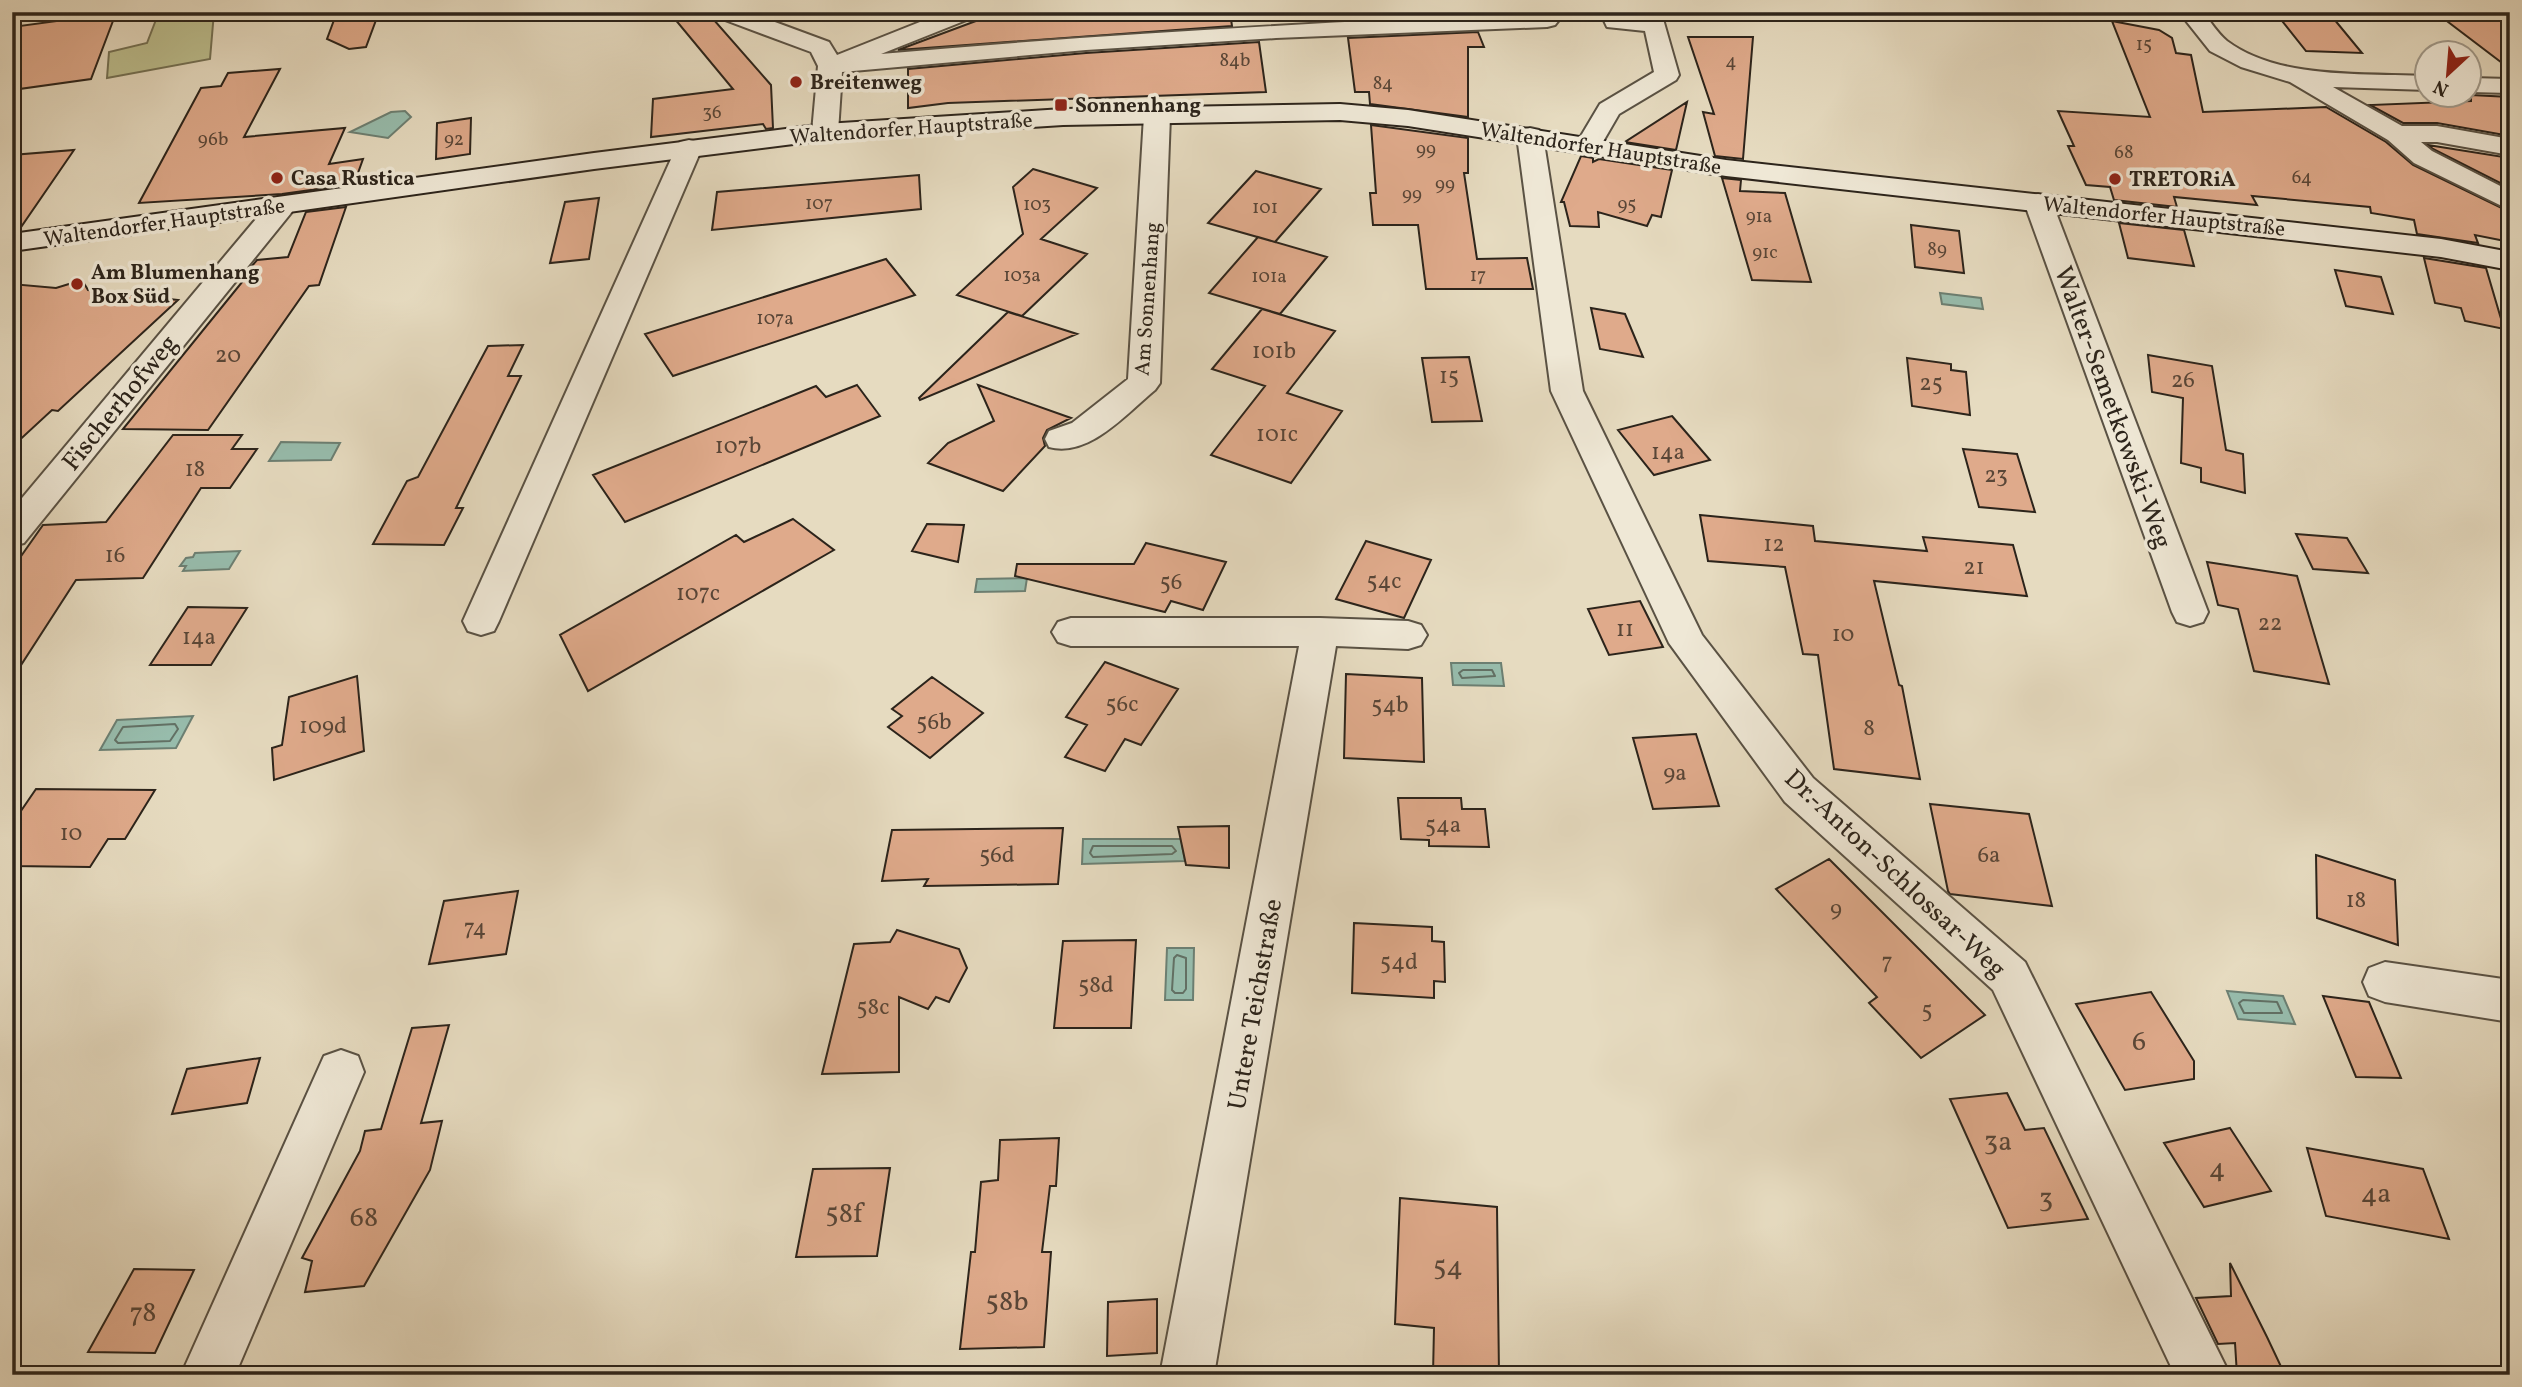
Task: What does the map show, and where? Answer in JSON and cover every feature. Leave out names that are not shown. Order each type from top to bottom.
[{"type":"street","points":[[725,12],[821,47],[830,66],[825,132]]},
{"type":"street","points":[[830,66],[966,12]]},
{"type":"street","points":[[1588,146],[1609,109],[1667,75],[1655,24],[1615,22],[1612,12]]},
{"type":"street","points":[[2190,12],[2218,46],[2250,62],[2299,77],[2398,134],[2423,157],[2510,202]]},
{"type":"street","points":[[830,66],[1276,31],[1547,20]]},
{"type":"street","points":[[2299,77],[2414,82]]},
{"type":"street","points":[[2484,85],[2510,86]]},
{"type":"street","name":"Waltendorfer Hauptstraße","points":[[12,243],[690,148],[825,132],[990,121],[1340,112],[1408,118],[1726,168],[2429,247],[2510,261]]},
{"type":"street","name":"Am Sonnenhang","points":[[1061,439],[1084,431],[1144,383],[1157,116]]},
{"type":"street","points":[[2398,134],[2437,134],[2510,147]]},
{"type":"street","name":"Dr.-Anton-Schlossar-Weg","points":[[1530,136],[1567,391],[1688,643],[1799,790],[2009,976],[2203,1375]]},
{"type":"street","points":[[481,621],[690,148]]},
{"type":"street","name":"Walter-Semetkowski-Weg","points":[[2038,202],[2190,612]]},
{"type":"street","name":"Fischerhofweg","points":[[12,534],[281,207]]},
{"type":"street","points":[[1070,632],[1320,632],[1408,635]]},
{"type":"street","name":"Untere Teichstraße","points":[[1187,1375],[1320,632]]},
{"type":"street","points":[[2385,982],[2510,1001]]},
{"type":"street","points":[[208,1375],[341,1072]]},
{"type":"shaded area","points":[[159,12],[214,12],[210,59],[107,78],[109,52],[147,43]]},
{"type":"water","points":[[405,111],[411,117],[388,138],[350,132],[391,112]]},
{"type":"water","points":[[1940,293],[1981,298],[1983,309],[1942,304]]},
{"type":"water","points":[[281,442],[340,443],[331,460],[269,461]]},
{"type":"water","points":[[240,551],[229,569],[183,571],[186,566],[180,566],[186,558],[193,557],[195,553]]},
{"type":"water","points":[[1027,578],[1025,591],[975,592],[977,579]]},
{"type":"water","points":[[1451,663],[1501,663],[1504,686],[1453,685]]},
{"type":"water","points":[[193,716],[176,748],[100,750],[117,720]]},
{"type":"water","points":[[1083,839],[1181,839],[1185,861],[1082,864]]},
{"type":"water","points":[[1167,948],[1194,948],[1193,1000],[1165,1000]]},
{"type":"water","points":[[2227,991],[2283,996],[2295,1024],[2238,1019]]},
{"type":"building","points":[[337,12],[379,12],[366,47],[349,49],[327,39]]},
{"type":"building","points":[[669,12],[707,12],[771,85],[773,128],[766,129],[763,124],[651,137],[653,99],[733,89]]},
{"type":"building","points":[[1000,12],[1230,12],[1232,26],[898,50]]},
{"type":"building","points":[[2435,12],[2510,12],[2510,69],[2484,49],[2484,38],[2469,38]]},
{"type":"building","points":[[116,13],[91,79],[12,90],[12,27]]},
{"type":"building","points":[[2279,17],[2334,19],[2362,53],[2306,51]]},
{"type":"building","points":[[2112,21],[2159,30],[2172,38],[2176,53],[2191,55],[2203,112],[2326,107],[2386,142],[2413,165],[2510,212],[2510,242],[2475,235],[2478,243],[2417,234],[2414,220],[2371,213],[2370,207],[2252,196],[2257,205],[2174,197],[2177,207],[2114,200],[2110,187],[2086,185],[2068,146],[2074,146],[2058,111],[2150,117]]},
{"type":"building","points":[[1478,32],[1484,47],[1468,47],[1468,117],[1370,104],[1369,92],[1355,92],[1348,38]]},
{"type":"building","points":[[1688,37],[1753,37],[1743,159],[1715,156],[1703,112],[1714,114]]},
{"type":"building","points":[[1259,42],[1266,92],[948,103],[908,108],[908,69],[1086,53]]},
{"type":"building","points":[[280,69],[244,137],[345,128],[329,164],[363,159],[354,184],[282,194],[139,203],[201,88],[221,86],[228,73]]},
{"type":"building","points":[[2484,96],[2510,97],[2510,136],[2437,123],[2403,123],[2370,105],[2414,103],[2414,108],[2484,108]]},
{"type":"building","points":[[1687,102],[1676,150],[1625,142]]},
{"type":"building","points":[[471,118],[470,154],[436,159],[437,123]]},
{"type":"building","points":[[1371,125],[1468,138],[1468,173],[1464,173],[1477,259],[1527,258],[1533,289],[1426,289],[1418,225],[1373,225],[1370,193],[1376,193]]},
{"type":"building","points":[[2428,145],[2510,158],[2510,188],[2433,149]]},
{"type":"building","points":[[74,150],[19,230],[12,231],[12,155]]},
{"type":"building","points":[[1581,156],[1593,158],[1593,162],[1599,159],[1672,170],[1661,217],[1652,215],[1647,226],[1598,212],[1599,227],[1570,226],[1564,202],[1561,202]]},
{"type":"building","points":[[1033,169],[1097,188],[1041,239],[1087,254],[1022,316],[957,295],[1023,234],[1013,187]]},
{"type":"building","points":[[1256,171],[1321,189],[1275,242],[1208,223]]},
{"type":"building","points":[[919,175],[921,209],[712,230],[717,192]]},
{"type":"building","points":[[1722,178],[1741,180],[1740,191],[1785,193],[1811,282],[1752,280]]},
{"type":"building","points":[[599,198],[589,259],[550,263],[565,202]]},
{"type":"building","points":[[346,207],[319,285],[309,286],[208,430],[123,429],[247,276],[245,274],[257,260],[288,257],[306,212]]},
{"type":"building","points":[[2119,223],[2184,230],[2194,266],[2128,258]]},
{"type":"building","points":[[1911,225],[1959,231],[1964,273],[1915,267]]},
{"type":"building","points":[[1258,237],[1327,257],[1280,314],[1209,293]]},
{"type":"building","points":[[2424,258],[2486,268],[2504,329],[2465,321],[2461,308],[2435,303]]},
{"type":"building","points":[[886,259],[915,295],[673,376],[645,334]]},
{"type":"building","points":[[2335,270],[2381,277],[2393,314],[2346,306]]},
{"type":"building","points":[[82,280],[88,290],[178,300],[58,411],[52,410],[12,447],[12,284],[56,288]]},
{"type":"building","points":[[1591,308],[1625,314],[1643,357],[1600,349]]},
{"type":"building","points":[[1262,309],[1335,331],[1287,393],[1342,411],[1291,483],[1211,455],[1265,386],[1212,369]]},
{"type":"building","points":[[1008,312],[1077,334],[920,400],[919,398]]},
{"type":"building","points":[[523,345],[508,376],[521,376],[456,508],[463,508],[444,545],[373,544],[407,481],[418,477],[488,346]]},
{"type":"building","points":[[2148,355],[2212,366],[2226,450],[2243,454],[2245,493],[2201,482],[2201,468],[2181,463],[2183,398],[2152,392]]},
{"type":"building","points":[[1469,357],[1482,421],[1432,422],[1422,358]]},
{"type":"building","points":[[1907,358],[1951,364],[1951,370],[1966,372],[1970,415],[1912,406]]},
{"type":"building","points":[[857,385],[880,416],[625,522],[593,475],[816,386],[826,397]]},
{"type":"building","points":[[978,385],[1071,418],[1047,430],[1043,438],[1045,446],[1003,491],[928,463],[948,443],[994,421]]},
{"type":"building","points":[[1672,416],[1710,460],[1654,475],[1618,430]]},
{"type":"building","points":[[173,435],[242,435],[232,449],[257,449],[230,488],[201,488],[143,578],[76,580],[12,679],[12,569],[43,525],[106,522]]},
{"type":"building","points":[[1963,449],[2017,454],[2035,512],[1979,507]]},
{"type":"building","points":[[1700,515],[1813,526],[1815,541],[1927,551],[1923,537],[2013,545],[2027,596],[1874,581],[1899,685],[1902,686],[1920,779],[1834,769],[1818,655],[1803,654],[1785,567],[1708,561]]},
{"type":"building","points":[[793,519],[834,550],[588,691],[560,635],[736,535],[744,542]]},
{"type":"building","points":[[927,524],[964,525],[958,562],[912,551]]},
{"type":"building","points":[[2296,534],[2347,538],[2368,573],[2313,569]]},
{"type":"building","points":[[1366,541],[1431,560],[1404,618],[1336,599]]},
{"type":"building","points":[[1146,543],[1226,562],[1203,610],[1171,601],[1165,612],[1015,576],[1017,564],[1134,564]]},
{"type":"building","points":[[2207,562],[2297,576],[2329,684],[2254,671],[2238,609],[2218,605]]},
{"type":"building","points":[[1640,601],[1663,647],[1609,655],[1588,609]]},
{"type":"building","points":[[188,607],[247,608],[211,665],[150,665]]},
{"type":"building","points":[[1105,662],[1178,689],[1141,745],[1125,739],[1105,771],[1065,757],[1087,725],[1066,717]]},
{"type":"building","points":[[1346,674],[1422,678],[1424,762],[1344,758]]},
{"type":"building","points":[[357,676],[364,751],[274,780],[272,748],[282,745],[289,697]]},
{"type":"building","points":[[932,677],[983,713],[930,758],[888,727],[902,716],[892,709]]},
{"type":"building","points":[[1696,734],[1719,806],[1653,809],[1633,738]]},
{"type":"building","points":[[36,789],[155,790],[125,839],[108,839],[90,867],[12,866],[12,824]]},
{"type":"building","points":[[1398,798],[1461,798],[1462,809],[1485,809],[1489,847],[1429,846],[1429,840],[1401,839]]},
{"type":"building","points":[[1930,804],[2029,814],[2052,906],[1950,894]]},
{"type":"building","points":[[1229,826],[1229,868],[1186,865],[1178,827]]},
{"type":"building","points":[[1063,828],[1058,884],[924,886],[928,879],[882,881],[892,830]]},
{"type":"building","points":[[2316,855],[2395,880],[2398,945],[2317,918]]},
{"type":"building","points":[[1829,859],[1985,1015],[1921,1058],[1869,1003],[1877,997],[1776,889]]},
{"type":"building","points":[[518,891],[506,954],[429,964],[444,901]]},
{"type":"building","points":[[1354,923],[1432,927],[1432,941],[1444,942],[1445,982],[1434,981],[1434,998],[1352,993]]},
{"type":"building","points":[[897,930],[959,949],[967,968],[949,1002],[936,997],[928,1009],[899,997],[899,1072],[822,1074],[854,944],[890,942]]},
{"type":"building","points":[[1136,940],[1131,1028],[1054,1028],[1063,941]]},
{"type":"building","points":[[2151,992],[2194,1061],[2194,1079],[2125,1090],[2076,1004]]},
{"type":"building","points":[[2323,996],[2369,1002],[2401,1078],[2356,1077]]},
{"type":"building","points":[[449,1025],[421,1123],[442,1121],[430,1170],[364,1286],[305,1292],[312,1261],[302,1258],[360,1151],[365,1131],[381,1129],[412,1028]]},
{"type":"building","points":[[260,1058],[247,1103],[172,1114],[187,1069]]},
{"type":"building","points":[[2007,1093],[2025,1130],[2044,1128],[2088,1219],[2008,1228],[1950,1099]]},
{"type":"building","points":[[2230,1128],[2271,1191],[2204,1207],[2164,1143]]},
{"type":"building","points":[[1059,1138],[1056,1186],[1050,1186],[1042,1252],[1051,1252],[1044,1347],[960,1349],[971,1252],[975,1252],[981,1182],[998,1180],[1000,1140]]},
{"type":"building","points":[[2307,1148],[2423,1169],[2449,1239],[2326,1216]]},
{"type":"building","points":[[890,1168],[877,1256],[796,1257],[813,1169]]},
{"type":"building","points":[[1400,1198],[1497,1207],[1499,1375],[1433,1375],[1434,1328],[1395,1324]]},
{"type":"building","points":[[2230,1263],[2285,1375],[2237,1375],[2235,1343],[2218,1344],[2196,1298],[2231,1296]]},
{"type":"building","points":[[134,1269],[194,1270],[155,1353],[88,1352]]},
{"type":"building","points":[[1157,1299],[1157,1353],[1107,1356],[1108,1302]]},
{"type":"place","name":"Breitenweg","points":[[796,82]]},
{"type":"place","name":"Sonnenhang","points":[[1061,105]]},
{"type":"place","name":"Casa Rustica","points":[[277,178]]},
{"type":"place","name":"TRETORiA","points":[[2115,179]]},
{"type":"place","name":"Am Blumenhang Box Süd","points":[[77,284]]}]
